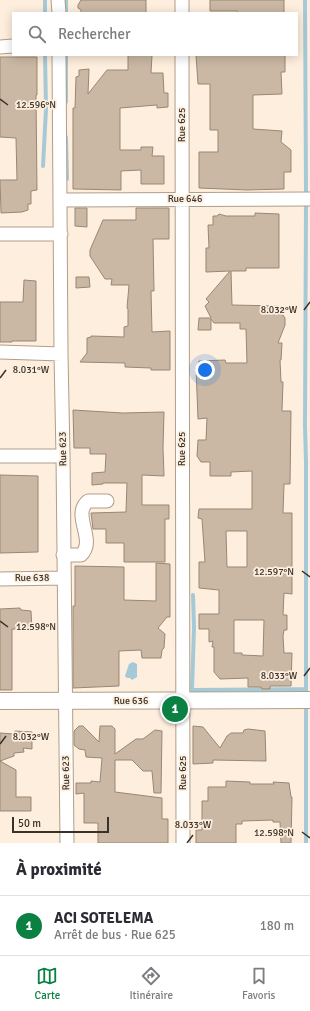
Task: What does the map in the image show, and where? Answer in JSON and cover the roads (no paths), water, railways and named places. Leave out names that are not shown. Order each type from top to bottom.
[{"type":"street","points":[[58,0],[59,12]]},
{"type":"street","points":[[182,0],[182,12]]},
{"type":"street","points":[[0,47],[12,46]]},
{"type":"street","name":"Rue 623","points":[[59,56],[66,843]]},
{"type":"street","name":"Rue 625","points":[[182,56],[183,843]]},
{"type":"street","name":"Rue 646","points":[[60,200],[310,199]]},
{"type":"street","points":[[0,234],[61,234]]},
{"type":"street","points":[[0,352],[61,354]]},
{"type":"street","points":[[0,456],[63,456]]},
{"type":"street","points":[[63,555],[81,555],[85,552],[87,546],[81,511],[83,505],[88,501],[107,501]]},
{"type":"street","name":"Rue 638","points":[[0,579],[64,578]]},
{"type":"street","name":"Rue 636","points":[[0,701],[310,700]]},
{"type":"water","points":[[133,662],[137,664],[137,677],[132,680],[125,676],[129,664]]},
{"type":"waterway","points":[[45,0],[45,12]]},
{"type":"waterway","points":[[66,0],[66,12]]},
{"type":"waterway","points":[[305,0],[306,191]]},
{"type":"waterway","points":[[43,166],[46,109],[45,56]]},
{"type":"waterway","points":[[66,56],[66,102]]},
{"type":"waterway","points":[[66,137],[67,179]]},
{"type":"waterway","points":[[306,204],[306,689]]},
{"type":"waterway","points":[[193,595],[194,627],[192,690],[306,689],[306,691]]},
{"type":"waterway","points":[[306,703],[306,843]]},
{"type":"place","name":"ACI SOTELEMA","points":[[175,709]]}]
